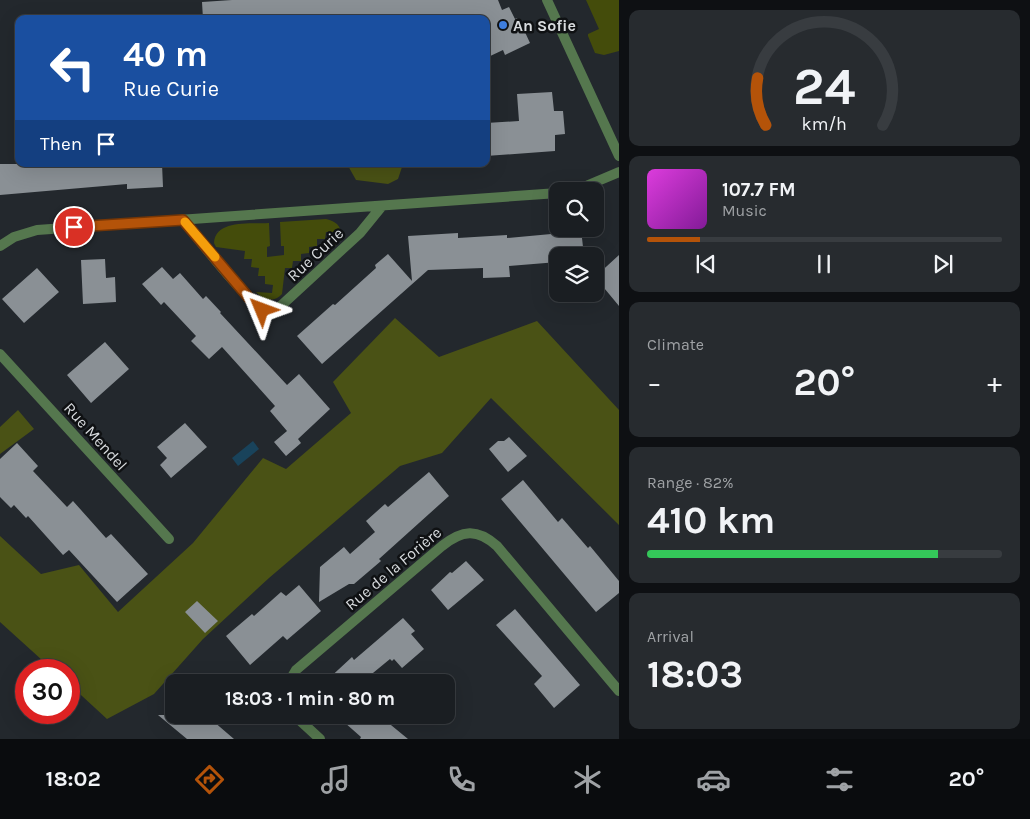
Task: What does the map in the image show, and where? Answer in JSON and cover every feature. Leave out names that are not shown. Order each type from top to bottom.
[{"type":"street","points":[[547,0],[619,156]]},
{"type":"street","points":[[595,182],[619,172]]},
{"type":"street","name":"Rue Curie","points":[[0,246],[14,237],[37,230],[549,193]]},
{"type":"street","name":"Rue Curie","points":[[183,220],[249,298],[262,310],[272,314],[360,233],[382,206]]},
{"type":"street","name":"Rue Mendel","points":[[0,354],[169,539]]},
{"type":"street","name":"Rue de la Forière","points":[[294,674],[434,552],[454,536],[468,532],[486,536],[497,546],[619,691]]},
{"type":"street","points":[[304,724],[320,739]]},
{"type":"green space","points":[[586,0],[619,0],[619,51],[604,55],[595,53],[588,34],[599,29]]},
{"type":"green space","points":[[349,167],[402,167],[398,179],[388,184],[356,180]]},
{"type":"green space","points":[[326,219],[337,224],[341,231],[336,245],[332,249],[333,232],[326,232],[325,239],[317,239],[317,246],[309,247],[309,253],[301,254],[301,261],[293,261],[292,268],[285,268],[282,294],[276,299],[266,299],[256,292],[272,293],[273,285],[265,284],[265,276],[258,276],[259,268],[251,267],[252,259],[244,259],[245,251],[216,247],[214,243],[216,235],[227,226],[244,223],[269,223],[270,246],[267,247],[267,257],[284,255],[284,246],[281,246],[280,222]]},
{"type":"green space","points":[[395,318],[439,357],[537,321],[619,410],[619,525],[491,398],[442,453],[400,466],[269,578],[203,639],[172,674],[165,674],[165,682],[154,694],[107,719],[80,694],[80,659],[41,659],[0,622],[0,536],[41,574],[79,565],[118,612],[193,543],[263,458],[286,469],[351,413],[333,382]]},
{"type":"green space","points":[[18,410],[34,429],[0,454],[0,427]]},
{"type":"water","points":[[253,441],[259,449],[238,466],[232,458]]},
{"type":"building","points":[[232,0],[498,0],[502,10],[509,7],[530,43],[505,55],[503,50],[490,56],[490,15],[203,15],[202,2]]},
{"type":"building","points":[[552,92],[554,111],[563,111],[565,134],[555,135],[555,151],[490,156],[490,123],[519,121],[517,94]]},
{"type":"building","points":[[0,164],[15,164],[15,167],[162,167],[163,187],[127,189],[127,184],[0,195]]},
{"type":"building","points":[[458,233],[458,238],[507,235],[507,238],[549,234],[549,237],[582,237],[583,247],[549,247],[549,263],[509,266],[510,277],[483,278],[483,268],[428,270],[322,364],[297,336],[333,304],[335,305],[376,268],[375,265],[388,254],[412,281],[408,236]]},
{"type":"building","points":[[619,255],[619,306],[604,288],[604,269]]},
{"type":"building","points":[[105,259],[106,278],[115,277],[116,302],[83,304],[81,260]]},
{"type":"building","points":[[162,267],[173,279],[180,273],[203,299],[206,296],[287,385],[299,374],[330,409],[298,439],[301,443],[286,456],[274,442],[287,431],[270,411],[275,406],[222,347],[209,359],[191,341],[196,336],[164,302],[161,305],[142,284]]},
{"type":"building","points":[[37,268],[59,292],[24,323],[2,299]]},
{"type":"building","points":[[105,342],[129,369],[91,403],[67,375]]},
{"type":"building","points":[[185,423],[207,447],[171,478],[160,465],[167,458],[157,447]]},
{"type":"building","points":[[509,437],[527,456],[508,472],[489,449],[498,441],[504,441]]},
{"type":"building","points":[[17,443],[38,466],[33,471],[67,507],[73,501],[106,538],[111,534],[148,574],[117,602],[69,550],[63,555],[28,516],[26,518],[14,505],[11,508],[0,497],[0,459]]},
{"type":"building","points":[[429,472],[449,496],[354,584],[349,584],[319,602],[320,567],[344,547],[350,554],[375,532],[366,521],[385,504],[388,507]]},
{"type":"building","points":[[523,480],[558,522],[562,518],[588,548],[590,546],[619,581],[619,593],[596,612],[501,499]]},
{"type":"building","points":[[466,561],[484,580],[448,610],[431,590],[450,572],[452,573]]},
{"type":"building","points":[[299,585],[321,611],[287,640],[283,636],[250,665],[226,636],[252,614],[254,616],[281,592],[286,596]]},
{"type":"building","points":[[197,601],[218,621],[205,633],[185,612]]},
{"type":"building","points":[[515,609],[580,685],[554,708],[534,684],[542,676],[496,625]]},
{"type":"building","points":[[403,618],[415,631],[411,634],[424,649],[402,668],[394,659],[392,661],[390,659],[372,674],[334,674],[352,657],[354,660]]},
{"type":"building","points":[[158,715],[165,715],[165,721]]},
{"type":"building","points":[[169,724],[216,724],[234,739],[187,739]]},
{"type":"building","points":[[346,724],[390,724],[408,739],[360,739],[361,737]]},
{"type":"slow traffic","points":[[185,222],[215,257]]},
{"type":"place","name":"An Sofie","points":[[503,25]]},
{"type":"route","points":[[74,227],[183,220],[249,298],[262,310]]}]
